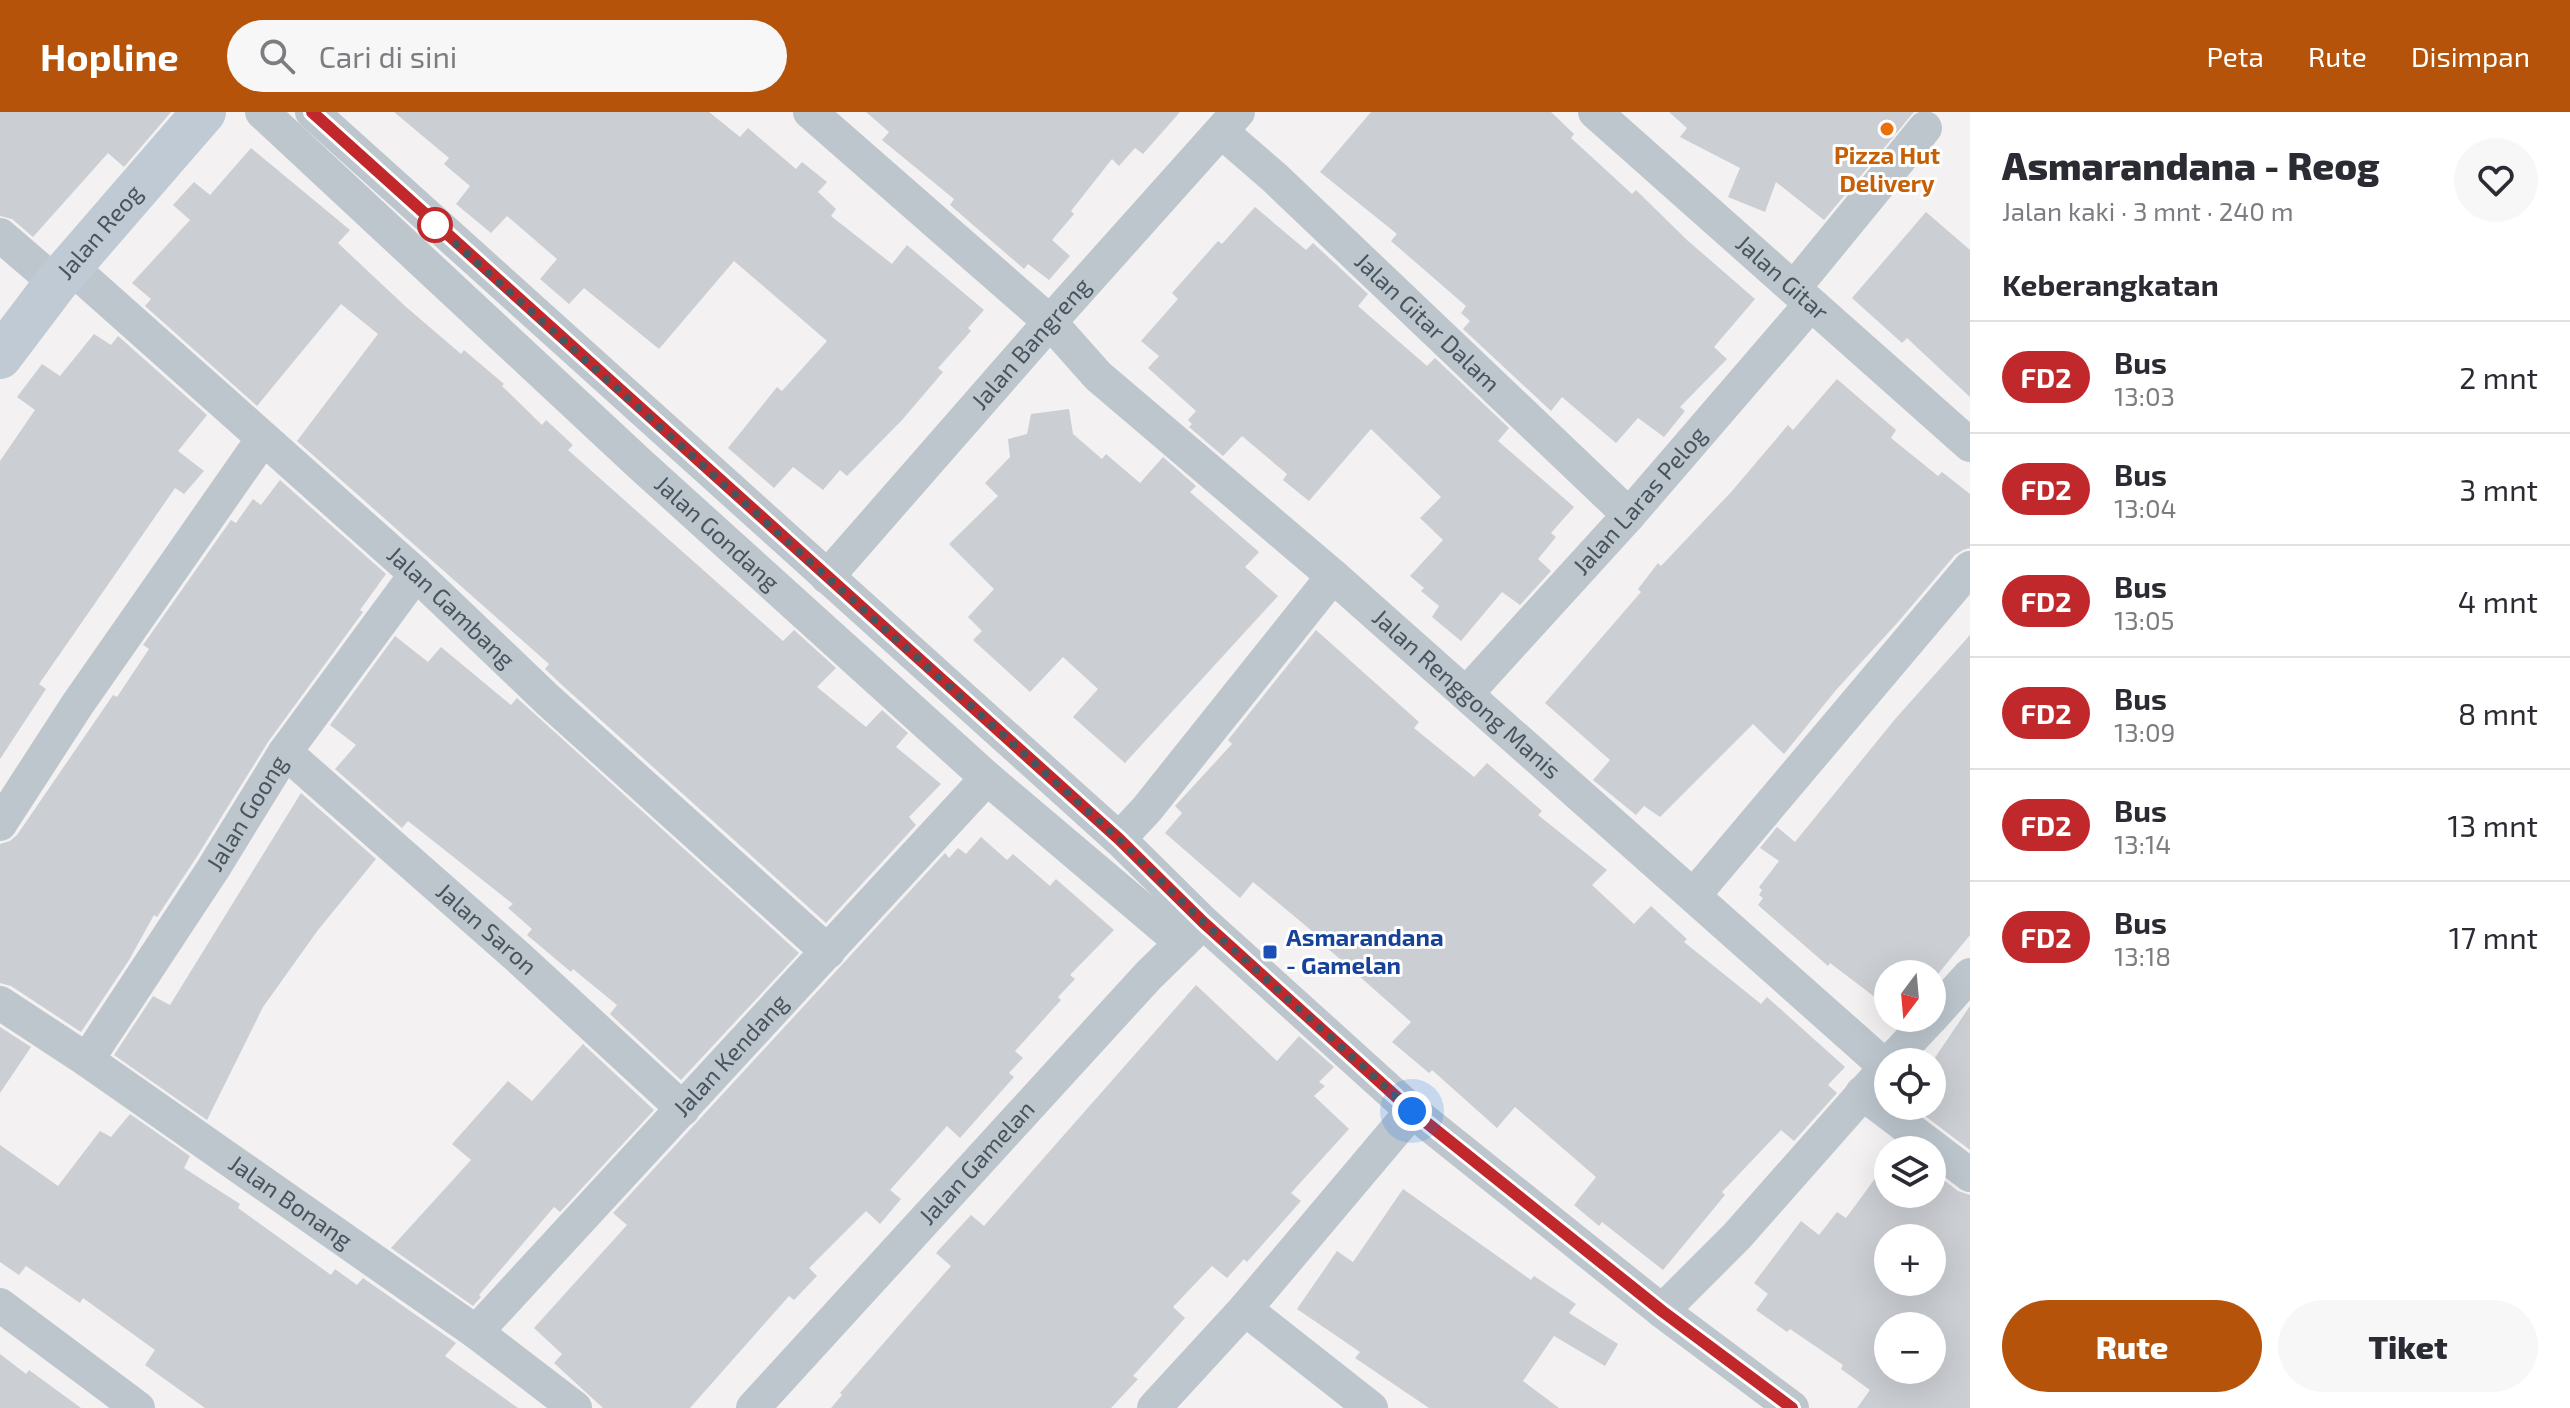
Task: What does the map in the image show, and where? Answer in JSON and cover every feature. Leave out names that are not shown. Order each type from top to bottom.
[{"type":"street","name":"Jalan Reog","points":[[0,357],[63,275],[204,112]]},
{"type":"street","name":"Jalan Gondang","points":[[262,112],[641,465],[987,778],[1192,933]]},
{"type":"street","points":[[312,112],[1119,839],[1192,933],[1662,1311],[1792,1408]]},
{"type":"street","name":"Jalan Renggong Manis","points":[[810,112],[1050,322],[1098,376],[1333,576],[1874,1052]]},
{"type":"street","name":"Jalan Gitar","points":[[1595,112],[1970,445]]},
{"type":"street","name":"Jalan Bangreng","points":[[827,577],[1230,122]]},
{"type":"street","name":"Jalan Gitar Dalam","points":[[1230,122],[1275,178],[1629,515]]},
{"type":"street","name":"Jalan Laras Pelog","points":[[1466,694],[1629,515],[1802,296],[1925,128]]},
{"type":"street","name":"Jalan Gambang","points":[[0,235],[63,275],[262,440],[416,574],[548,700],[828,952]]},
{"type":"street","points":[[0,824],[77,705],[262,440]]},
{"type":"street","points":[[1694,895],[1970,568]]},
{"type":"street","name":"Jalan Goong","points":[[87,1060],[213,869],[285,752],[416,574]]},
{"type":"street","points":[[1119,839],[1147,809],[1333,576]]},
{"type":"street","name":"Jalan Saron","points":[[285,752],[518,957],[683,1109]]},
{"type":"street","name":"Jalan Kendang","points":[[476,1332],[987,778]]},
{"type":"street","name":"Jalan Gamelan","points":[[753,1408],[1148,976],[1192,933]]},
{"type":"street","points":[[1946,1001],[1970,975]]},
{"type":"street","name":"Jalan Bonang","points":[[0,1003],[87,1060],[476,1332],[575,1408]]},
{"type":"street","points":[[1903,1048],[1917,1032]]},
{"type":"street","points":[[1662,1311],[1737,1236],[1874,1080]]},
{"type":"street","points":[[1862,1093],[1970,1175]]},
{"type":"street","points":[[1154,1408],[1245,1309],[1412,1111]]},
{"type":"street","points":[[0,1305],[138,1408]]},
{"type":"street","points":[[1245,1309],[1371,1408]]},
{"type":"building","points":[[0,112],[171,112],[124,167],[108,153],[33,237],[12,219],[0,216]]},
{"type":"building","points":[[394,112],[709,112],[740,137],[748,128],[796,169],[802,162],[827,182],[818,192],[836,209],[831,216],[892,264],[907,245],[984,310],[968,328],[971,331],[938,368],[943,372],[902,420],[847,476],[840,470],[823,490],[793,467],[774,488],[728,448],[777,387],[782,391],[827,341],[734,261],[659,349],[584,288],[569,304],[540,279],[557,259],[507,216],[491,233],[456,204],[470,186],[444,164],[449,158]]},
{"type":"building","points":[[866,112],[1180,112],[1143,154],[1135,148],[1119,166],[1112,159],[1071,211],[1074,214],[1052,240],[1070,256],[1049,280],[1028,264],[1024,269],[950,205],[954,199],[882,140],[889,132]]},
{"type":"building","points":[[1371,112],[1551,112],[1574,134],[1571,138],[1632,194],[1636,190],[1687,240],[1755,299],[1714,347],[1727,359],[1680,407],[1685,411],[1664,437],[1638,418],[1616,443],[1562,397],[1551,411],[1463,329],[1470,321],[1461,313],[1466,306],[1391,241],[1397,234],[1320,172]]},
{"type":"building","points":[[1669,112],[1914,112],[1824,220],[1776,182],[1765,212],[1728,197],[1740,168],[1680,137],[1687,128]]},
{"type":"building","points":[[251,148],[350,230],[338,243],[405,306],[461,354],[464,350],[504,384],[502,386],[542,425],[546,420],[573,445],[568,450],[783,641],[794,630],[836,668],[817,687],[866,727],[882,710],[908,733],[896,747],[941,784],[909,817],[916,825],[826,923],[562,685],[545,669],[549,664],[297,441],[378,334],[341,304],[257,406],[145,306],[151,299],[132,283],[190,220],[173,205],[194,182],[210,195]]},
{"type":"building","points":[[1255,207],[1306,250],[1313,243],[1368,294],[1358,306],[1427,366],[1435,358],[1509,428],[1498,441],[1574,507],[1551,533],[1556,537],[1538,559],[1551,571],[1520,605],[1502,592],[1461,641],[1432,617],[1439,606],[1421,591],[1424,588],[1410,576],[1443,540],[1420,518],[1441,497],[1371,429],[1309,501],[1283,480],[1287,474],[1242,436],[1223,456],[1189,427],[1192,424],[1188,420],[1196,411],[1148,368],[1159,356],[1141,341],[1178,299],[1172,293],[1218,241],[1222,244]]},
{"type":"building","points":[[1926,212],[1970,250],[1970,397],[1907,338],[1902,343],[1852,298]]},
{"type":"building","points":[[94,334],[111,345],[118,336],[207,415],[178,451],[204,471],[184,494],[175,488],[39,684],[46,689],[0,759],[0,461],[35,410],[17,397],[42,364],[60,376]]},
{"type":"building","points":[[1837,379],[1896,430],[1891,438],[1938,476],[1942,472],[1970,494],[1970,548],[1955,555],[1784,754],[1753,724],[1660,817],[1644,806],[1636,815],[1593,780],[1610,760],[1545,703],[1641,592],[1638,589],[1658,563],[1661,566],[1732,491],[1788,425],[1793,430]]},
{"type":"building","points":[[1069,409],[1073,434],[1102,459],[1106,454],[1140,483],[1163,457],[1196,486],[1190,492],[1259,552],[1245,567],[1278,596],[1125,763],[1073,717],[1098,689],[1063,657],[1030,692],[973,640],[982,631],[968,617],[994,589],[949,544],[998,496],[985,483],[1010,457],[1008,439],[1027,434],[1031,414]]},
{"type":"building","points":[[280,480],[386,574],[360,610],[363,612],[268,742],[81,1032],[11,986],[0,983],[0,844],[17,835],[113,695],[117,697],[149,649],[143,645],[231,520],[236,523],[253,499],[261,505]]},
{"type":"building","points":[[1316,630],[1419,722],[1414,728],[1474,777],[1487,763],[1542,811],[1538,815],[1607,870],[1592,885],[1634,924],[1651,906],[1687,939],[1684,942],[1761,1004],[1767,997],[1845,1067],[1828,1085],[1837,1093],[1794,1141],[1781,1130],[1722,1192],[1725,1195],[1663,1270],[1602,1222],[1599,1226],[1574,1205],[1596,1177],[1515,1107],[1497,1128],[1432,1070],[1429,1073],[1392,1042],[1411,1022],[1316,938],[1312,931],[1253,882],[1240,898],[1165,833],[1182,813],[1175,806],[1232,744],[1228,740]]},
{"type":"building","points":[[1970,635],[1970,935],[1946,964],[1946,960],[1874,960],[1874,996],[1830,963],[1828,966],[1758,905],[1763,898],[1759,895],[1762,890],[1759,887],[1779,861],[1760,848],[1777,827],[1795,842],[1896,718]]},
{"type":"building","points":[[395,636],[428,662],[441,647],[511,705],[517,698],[799,953],[681,1080],[610,1014],[617,1005],[527,935],[532,929],[508,908],[513,904],[408,821],[402,828],[335,769],[356,745],[330,725]]},
{"type":"building","points":[[301,793],[376,859],[318,930],[263,1007],[207,1120],[114,1055],[153,996],[170,1005]]},
{"type":"building","points":[[981,837],[1007,860],[1013,854],[1050,886],[1056,879],[1114,930],[1070,975],[1075,979],[1058,997],[1061,1000],[1015,1051],[1023,1058],[1009,1073],[1014,1077],[960,1138],[947,1126],[890,1190],[901,1199],[880,1224],[866,1211],[809,1268],[817,1276],[794,1300],[789,1296],[690,1408],[603,1408],[554,1363],[562,1354],[534,1328],[627,1225],[613,1213],[945,853],[949,858],[958,848],[966,854]]},
{"type":"building","points":[[1196,985],[1277,1061],[1299,1036],[1334,1067],[1319,1082],[1325,1086],[1314,1096],[1349,1129],[1291,1193],[1301,1201],[1247,1262],[1244,1259],[1227,1278],[1212,1266],[1173,1307],[1185,1318],[1133,1376],[1138,1379],[1111,1408],[831,1408],[842,1395],[840,1393],[951,1266],[936,1253],[971,1215],[984,1226]]},
{"type":"building","points":[[1970,1006],[1970,1150],[1930,1120],[1946,1120],[1946,1048],[1942,1048]]},
{"type":"building","points":[[0,1027],[31,1047],[0,1093]]},
{"type":"building","points":[[583,1044],[654,1110],[560,1212],[554,1207],[473,1306],[391,1248],[471,1160],[452,1144],[508,1081],[532,1101]]},
{"type":"building","points":[[130,1114],[190,1156],[184,1168],[240,1204],[238,1208],[331,1275],[335,1269],[357,1285],[363,1278],[456,1343],[445,1356],[518,1408],[205,1408],[145,1365],[155,1350],[83,1298],[80,1303],[26,1266],[19,1275],[0,1262],[0,1145],[58,1186],[100,1131],[111,1137]]},
{"type":"building","points":[[1874,1180],[1874,1208],[1946,1208],[1946,1182],[1970,1195],[1970,1408],[1857,1408],[1870,1390],[1841,1369],[1843,1365],[1756,1310],[1768,1294],[1754,1283],[1801,1221],[1819,1235],[1837,1212],[1846,1218]]},
{"type":"building","points":[[1403,1189],[1531,1280],[1534,1276],[1576,1304],[1569,1313],[1618,1344],[1605,1366],[1554,1336],[1523,1381],[1559,1408],[1429,1408],[1355,1358],[1360,1352],[1297,1309],[1337,1251],[1353,1262]]},
{"type":"building","points":[[0,1354],[26,1374],[29,1370],[81,1408],[0,1408]]},
{"type":"bus line","name":"FD2","points":[[312,112],[1119,839],[1203,922],[1412,1111],[1662,1311],[1792,1408]]},
{"type":"place","name":"Pizza Hut Delivery","points":[[1887,129]]},
{"type":"place","name":"Asmarandana - Gamelan","points":[[1270,952]]},
{"type":"route","points":[[435,225],[1119,839],[1203,922],[1412,1111]]}]
